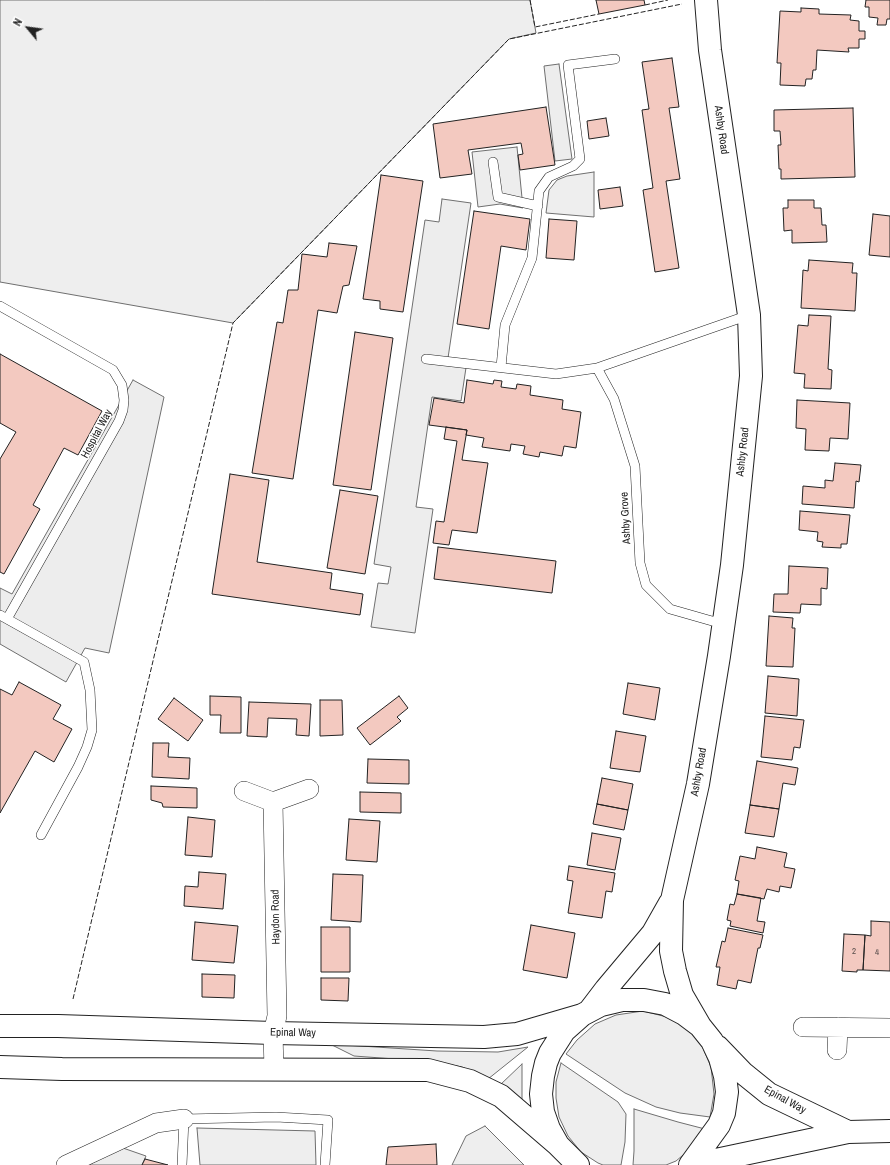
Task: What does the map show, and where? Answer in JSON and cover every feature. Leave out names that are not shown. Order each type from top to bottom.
[{"type":"main road","name":"Ashby Road","points":[[706,0],[711,57],[749,315],[751,376],[732,565],[724,621],[698,784],[672,900],[671,951],[675,971],[682,995],[706,1033]]},
{"type":"main road","name":"Ashby Road","points":[[586,1013],[653,933],[672,900]]},
{"type":"main road","name":"Epinal Way","points":[[0,1026],[58,1026],[484,1037],[517,1034],[586,1013],[601,1005],[622,1000],[644,1000],[665,1004],[684,1014],[706,1033],[743,1073],[769,1094],[848,1132]]},
{"type":"main road","points":[[558,1145],[549,1129],[543,1112],[541,1094],[542,1076],[550,1053],[564,1031],[586,1013]]},
{"type":"main road","points":[[691,1165],[719,1125],[724,1113],[727,1092],[725,1076],[720,1058],[706,1033]]},
{"type":"main road","points":[[0,1067],[68,1069],[428,1070],[470,1081],[501,1096],[558,1145],[578,1165]]},
{"type":"main road","name":"Epinal Way","points":[[691,1165],[848,1132],[890,1131]]},
{"type":"street","points":[[244,790],[274,802],[309,789]]},
{"type":"street","name":"Haydon Road","points":[[274,802],[277,1016],[273,1032],[274,1070]]},
{"type":"street","points":[[803,1027],[890,1028]]},
{"type":"street","points":[[837,1050],[838,1028]]},
{"type":"street","points":[[66,1165],[156,1123],[184,1119]]},
{"type":"lane","points":[[501,368],[506,325],[532,258],[539,191],[549,177],[573,166],[580,159],[568,65],[615,59]]},
{"type":"lane","points":[[493,162],[498,197],[538,206]]},
{"type":"lane","name":"Hospital Way","points":[[0,306],[113,370],[122,385],[124,400],[124,410],[119,421],[4,617]]},
{"type":"lane","points":[[426,359],[556,374],[598,368],[749,315]]},
{"type":"lane","name":"Ashby Grove","points":[[598,368],[614,400],[635,466],[640,563],[646,585],[670,609],[712,621],[724,621]]},
{"type":"lane","points":[[4,617],[84,662],[90,690],[92,730],[87,747],[78,767],[41,835]]},
{"type":"lane","points":[[182,1165],[184,1119],[276,1117],[328,1120],[325,1165]]},
{"type":"shaded area","points":[[0,0],[530,0],[536,33],[509,39],[233,323],[0,282]]},
{"type":"shaded area","points":[[559,64],[572,159],[555,161],[544,66]]},
{"type":"shaded area","points":[[517,147],[523,208],[500,204],[478,207],[472,152]]},
{"type":"shaded area","points":[[594,172],[594,217],[546,213],[549,190],[557,180],[567,176]]},
{"type":"shaded area","points":[[442,199],[471,203],[448,358],[467,361],[461,401],[432,397],[416,507],[433,509],[415,633],[371,627],[378,583],[388,584],[391,567],[374,564],[425,220],[439,222]]},
{"type":"shaded area","points":[[133,380],[164,397],[109,653],[85,648],[66,682],[0,644],[0,588],[12,594]]},
{"type":"shaded area","points":[[643,1011],[667,1017],[689,1029],[702,1046],[711,1067],[714,1094],[710,1117],[680,1113],[656,1107],[625,1093],[566,1054],[577,1040],[595,1024],[616,1015]]},
{"type":"shaded area","points":[[330,1044],[437,1051],[498,1052],[528,1047],[488,1079],[462,1067],[436,1062],[354,1056]]},
{"type":"shaded area","points":[[561,1063],[618,1102],[626,1114],[625,1142],[621,1165],[603,1165],[598,1163],[581,1152],[568,1136],[559,1117],[556,1098],[556,1082]]},
{"type":"shaded area","points":[[522,1064],[522,1102],[500,1085]]},
{"type":"shaded area","points":[[634,1109],[705,1129],[695,1145],[676,1161],[666,1165],[633,1165]]},
{"type":"shaded area","points":[[485,1126],[524,1165],[452,1165],[466,1136]]},
{"type":"shaded area","points":[[197,1128],[315,1131],[316,1165],[200,1165]]},
{"type":"shaded area","points":[[120,1147],[146,1156],[142,1165],[89,1165]]},
{"type":"building","points":[[596,0],[644,0],[645,5],[599,14]]},
{"type":"building","points":[[866,0],[890,0],[890,19],[887,19],[886,25],[877,25],[878,18],[869,17],[869,7],[865,7]]},
{"type":"building","points":[[801,8],[819,9],[819,14],[851,15],[850,20],[859,21],[859,31],[865,31],[865,39],[859,39],[859,48],[848,48],[849,52],[817,50],[816,70],[813,70],[812,79],[806,79],[805,86],[780,85],[781,63],[777,63],[780,11],[801,12]]},
{"type":"building","points":[[672,58],[679,107],[669,108],[680,179],[666,181],[679,268],[655,272],[643,190],[653,188],[642,110],[649,109],[642,62]]},
{"type":"building","points":[[546,107],[555,165],[520,170],[518,155],[523,154],[521,143],[468,150],[472,174],[440,178],[433,124]]},
{"type":"building","points":[[853,108],[855,177],[781,179],[778,145],[781,145],[780,131],[774,131],[774,110]]},
{"type":"building","points":[[606,118],[609,136],[589,139],[587,121]]},
{"type":"building","points":[[381,175],[423,181],[403,312],[380,309],[380,301],[363,299]]},
{"type":"building","points":[[620,187],[623,206],[600,209],[598,190]]},
{"type":"building","points":[[788,200],[814,200],[814,208],[821,208],[822,225],[826,225],[827,242],[792,243],[792,230],[784,231],[783,208],[788,208]]},
{"type":"building","points":[[474,211],[530,219],[526,250],[501,246],[489,329],[457,324]]},
{"type":"building","points":[[873,214],[890,216],[890,257],[869,255]]},
{"type":"building","points":[[549,219],[577,221],[574,260],[546,258]]},
{"type":"building","points":[[329,243],[357,246],[349,285],[343,286],[337,313],[318,310],[293,479],[252,473],[277,322],[283,323],[288,290],[298,290],[302,254],[327,257]]},
{"type":"building","points":[[809,260],[853,263],[852,273],[857,273],[855,311],[801,308],[803,270],[808,271]]},
{"type":"building","points":[[809,315],[831,316],[828,369],[832,370],[831,389],[804,388],[805,374],[794,373],[798,325],[808,326]]},
{"type":"building","points":[[355,332],[393,338],[371,490],[333,485]]},
{"type":"building","points":[[0,354],[102,411],[78,455],[64,448],[33,505],[40,509],[4,574],[0,572],[0,459],[16,432],[0,423]]},
{"type":"building","points":[[467,380],[493,384],[494,380],[502,381],[501,387],[516,389],[517,384],[531,386],[530,395],[563,400],[562,409],[581,412],[576,448],[564,446],[562,456],[540,452],[539,457],[523,454],[525,446],[511,444],[510,451],[482,447],[484,438],[466,435],[467,430],[429,425],[434,398],[464,403]]},
{"type":"building","points":[[797,400],[850,403],[848,439],[830,438],[829,451],[805,450],[806,429],[796,428]]},
{"type":"building","points":[[446,427],[467,430],[462,460],[488,463],[477,533],[452,530],[449,545],[433,543],[436,521],[444,522],[457,441],[444,439]]},
{"type":"building","points":[[835,463],[861,465],[859,482],[856,481],[854,508],[802,504],[803,486],[825,488],[825,480],[833,481]]},
{"type":"building","points":[[230,474],[269,480],[257,562],[332,573],[330,589],[363,594],[360,615],[212,594]]},
{"type":"building","points":[[340,490],[378,496],[365,574],[327,568]]},
{"type":"building","points":[[800,511],[850,515],[847,544],[841,544],[841,548],[822,547],[823,542],[817,541],[818,532],[799,530]]},
{"type":"building","points":[[438,547],[556,561],[552,593],[434,579]]},
{"type":"building","points":[[789,566],[828,568],[827,589],[821,588],[821,605],[801,604],[800,613],[773,612],[774,594],[788,594]]},
{"type":"building","points":[[769,616],[793,618],[792,628],[795,628],[793,667],[766,666]]},
{"type":"building","points":[[768,676],[799,679],[797,716],[765,713]]},
{"type":"building","points":[[19,682],[61,705],[53,719],[72,729],[54,762],[35,751],[0,813],[0,689],[12,695]]},
{"type":"building","points":[[628,683],[660,688],[655,720],[623,714]]},
{"type":"building","points":[[210,696],[241,697],[241,733],[220,733],[221,715],[210,715]]},
{"type":"building","points":[[399,696],[408,708],[397,717],[401,721],[370,745],[357,728]]},
{"type":"building","points":[[174,698],[203,720],[188,741],[158,719]]},
{"type":"building","points":[[320,700],[342,700],[343,735],[320,736]]},
{"type":"building","points":[[249,702],[311,704],[309,736],[296,735],[297,719],[268,718],[267,737],[247,736]]},
{"type":"building","points":[[765,716],[804,720],[800,748],[794,747],[792,760],[761,757]]},
{"type":"building","points":[[616,731],[646,736],[640,772],[610,768]]},
{"type":"building","points":[[153,743],[169,743],[168,757],[190,758],[189,779],[152,777]]},
{"type":"building","points":[[368,759],[409,760],[409,784],[367,783]]},
{"type":"building","points":[[757,761],[798,768],[795,785],[783,783],[779,809],[750,805]]},
{"type":"building","points":[[602,778],[633,784],[628,810],[597,804]]},
{"type":"building","points":[[151,786],[197,788],[197,808],[163,807],[162,803],[151,800]]},
{"type":"building","points":[[360,792],[401,793],[401,813],[360,812]]},
{"type":"building","points":[[597,804],[628,810],[624,830],[593,824]]},
{"type":"building","points":[[750,805],[779,809],[774,837],[745,833]]},
{"type":"building","points":[[188,817],[215,820],[212,857],[185,855]]},
{"type":"building","points":[[349,819],[380,821],[377,862],[346,860]]},
{"type":"building","points":[[592,833],[621,838],[615,870],[587,865]]},
{"type":"building","points":[[757,847],[787,853],[784,867],[795,869],[791,888],[780,886],[779,892],[767,889],[764,899],[737,894],[739,881],[735,880],[740,856],[755,859]]},
{"type":"building","points":[[569,866],[615,873],[612,892],[606,891],[602,918],[568,913],[573,881],[567,880]]},
{"type":"building","points":[[199,872],[226,874],[223,909],[184,906],[185,886],[198,887]]},
{"type":"building","points":[[333,874],[363,875],[361,922],[331,920]]},
{"type":"building","points":[[737,894],[761,898],[757,921],[765,922],[763,933],[730,926],[731,921],[727,920],[730,904],[734,905]]},
{"type":"building","points":[[871,921],[890,922],[890,971],[863,970],[865,935],[871,936]]},
{"type":"building","points":[[195,922],[238,926],[234,963],[192,960]]},
{"type":"building","points":[[531,925],[575,933],[567,978],[523,970]]},
{"type":"building","points":[[321,927],[350,927],[350,972],[321,972]]},
{"type":"building","points":[[728,928],[763,935],[760,948],[758,948],[751,983],[738,980],[736,989],[717,985],[720,967],[716,967],[722,941],[725,942]]},
{"type":"building","points":[[844,934],[865,935],[863,970],[857,970],[857,972],[842,971]]},
{"type":"building","points":[[202,974],[235,975],[234,998],[202,997]]},
{"type":"building","points":[[321,978],[349,978],[348,1001],[321,1000]]},
{"type":"building","points":[[436,1144],[437,1165],[386,1165],[388,1147]]},
{"type":"building","points":[[145,1159],[168,1165],[142,1165]]},
{"type":"fence","points":[[530,0],[535,27],[599,14]]},
{"type":"fence","points":[[645,5],[668,0]]},
{"type":"fence","points":[[73,999],[233,323],[509,39],[682,4]]}]
